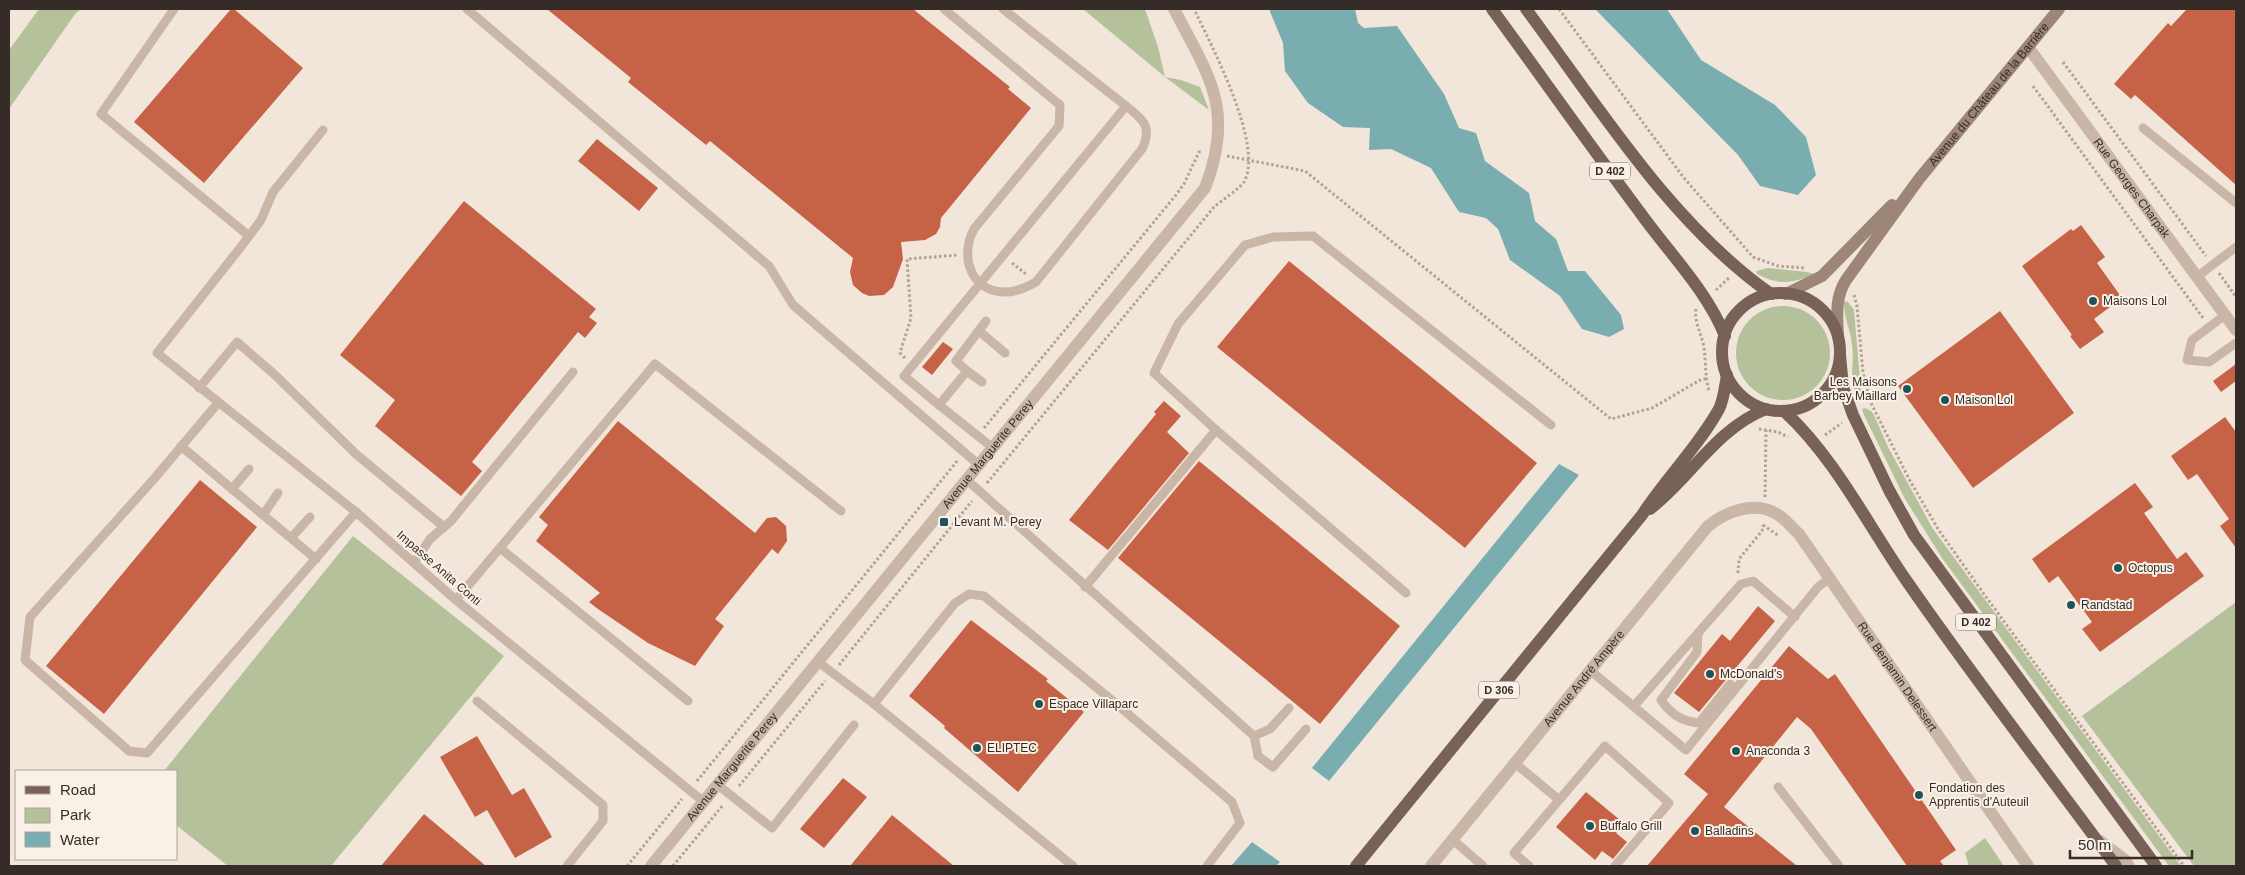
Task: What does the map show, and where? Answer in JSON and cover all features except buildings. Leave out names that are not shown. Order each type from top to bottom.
[{"type":"main road","name":"D 402","points":[[1492,9],[1640,214],[1692,278],[1720,323],[1725,336]]},
{"type":"main road","name":"D 402","points":[[1526,9],[1638,160],[1672,202],[1739,270],[1771,294]]},
{"type":"main road","name":"Avenue du Château de la Barrière","points":[[1838,336],[1837,312],[1843,285],[1919,179],[2059,9]]},
{"type":"main road","name":"Avenue du Château de la Barrière","points":[[1786,294],[1822,276],[1919,179]]},
{"type":"main road","points":[[1771,294],[1786,294],[1803,298],[1819,306],[1830,320],[1838,336],[1840,355],[1836,376],[1823,394],[1806,406],[1785,412],[1766,409],[1750,402],[1736,390],[1727,375],[1722,356],[1725,336],[1735,316],[1751,302],[1771,294]]},
{"type":"main road","name":"D 402","points":[[1840,355],[1843,387],[1853,415],[1889,490],[1914,535],[2156,866]]},
{"type":"main road","name":"D 306","points":[[1356,866],[1642,515],[1659,488],[1696,443],[1720,407],[1727,375]]},
{"type":"main road","name":"D 306","points":[[1642,515],[1666,496],[1726,432],[1746,417],[1766,409]]},
{"type":"main road","name":"D 402","points":[[1785,412],[1801,426],[1830,466],[1906,581],[2116,866]]},
{"type":"street","name":"Avenue Marguerite Perey","points":[[650,866],[1205,188],[1217,154],[1218,110],[1212,84],[1174,9]]},
{"type":"street","name":"Rue Georges Charpak","points":[[2028,47],[2236,330]]},
{"type":"street","name":"Rue Benjamin Delessert","points":[[1757,509],[1774,512],[1798,534],[2028,866]]},
{"type":"street","name":"Avenue André Ampère","points":[[1431,866],[1708,526],[1721,516],[1734,510],[1757,509]]},
{"type":"street","points":[[2096,838],[2125,860],[2129,866]]},
{"type":"lane","points":[[174,9],[101,114],[249,236],[260,220],[273,192],[322,130]]},
{"type":"lane","points":[[467,9],[769,266],[793,305],[979,465]]},
{"type":"lane","points":[[944,9],[1060,105],[1059,126],[974,229],[968,240],[966,254],[968,265],[980,283],[992,290],[1006,292],[1023,289],[1036,282],[1142,149],[1147,139],[1146,127],[1142,118],[1003,9]]},
{"type":"lane","points":[[993,448],[904,376],[1126,106]]},
{"type":"lane","points":[[2143,128],[2236,203]]},
{"type":"lane","name":"Impasse Anita Conti","points":[[249,236],[156,354],[356,512],[456,600],[704,802]]},
{"type":"lane","points":[[1406,593],[1216,430],[1154,374],[1178,324],[1245,245],[1274,237],[1313,236],[1551,425]]},
{"type":"lane","points":[[2198,276],[2236,248]]},
{"type":"lane","points":[[2226,315],[2192,340],[2187,360],[2209,362],[2236,343]]},
{"type":"lane","points":[[982,382],[956,361],[986,321]]},
{"type":"lane","points":[[978,331],[1005,353]]},
{"type":"lane","points":[[199,388],[237,342],[274,374],[357,455],[444,527]]},
{"type":"lane","points":[[456,600],[655,364],[841,512]]},
{"type":"lane","points":[[939,405],[967,371]]},
{"type":"lane","points":[[414,563],[430,539],[444,527],[574,372]]},
{"type":"lane","points":[[218,403],[153,480],[30,617],[25,660],[128,751],[147,753],[356,512]]},
{"type":"lane","points":[[1085,587],[1216,430]]},
{"type":"lane","points":[[180,446],[316,559]]},
{"type":"lane","points":[[232,489],[249,469]]},
{"type":"lane","points":[[967,480],[1254,736],[1258,756],[1273,767],[1306,730]]},
{"type":"lane","points":[[263,515],[278,493]]},
{"type":"lane","points":[[291,538],[310,517]]},
{"type":"lane","points":[[500,548],[688,701]]},
{"type":"lane","points":[[1591,671],[1686,750],[1818,587],[1830,578]]},
{"type":"lane","points":[[1634,706],[1741,584],[1753,581],[1795,616]]},
{"type":"lane","points":[[874,704],[955,603],[969,594],[984,596],[1108,697],[1232,802],[1240,823],[1207,866]]},
{"type":"lane","points":[[1698,633],[1697,652],[1661,700],[1669,712],[1684,721],[1699,722],[1740,672],[1755,663]]},
{"type":"lane","points":[[818,662],[874,704],[1073,866]]},
{"type":"lane","points":[[478,701],[603,805],[603,821],[569,865]]},
{"type":"lane","points":[[1254,736],[1270,729],[1289,708]]},
{"type":"lane","points":[[718,785],[772,828],[854,725]]},
{"type":"lane","points":[[1529,866],[1514,853],[1605,746],[1669,803],[1615,866]]},
{"type":"lane","points":[[1516,764],[1558,799]]},
{"type":"lane","points":[[1778,787],[1839,866]]},
{"type":"lane","points":[[1453,840],[1483,866]]},
{"type":"path","points":[[1559,9],[1684,178],[1753,257],[1778,266],[1812,268]]},
{"type":"path","points":[[2063,62],[2236,297]]},
{"type":"path","points":[[2033,86],[2210,327]]},
{"type":"path","points":[[978,436],[1176,195],[1184,184],[1199,152],[1305,171],[1611,419],[1652,408],[1702,379],[1706,379]]},
{"type":"path","points":[[673,866],[1214,207],[1244,182],[1248,160]]},
{"type":"path","points":[[913,365],[900,353],[911,318],[907,259],[966,254]]},
{"type":"path","points":[[1002,256],[1028,276]]},
{"type":"path","points":[[1709,394],[1704,347],[1695,319],[1696,307],[1753,257]]},
{"type":"path","points":[[1852,290],[1857,306],[1863,373],[1870,401],[1909,479],[1938,529],[2184,866]]},
{"type":"path","points":[[1813,444],[1870,401]]},
{"type":"path","points":[[1756,429],[1778,432],[1791,438]]},
{"type":"path","points":[[1741,584],[1739,559],[1762,531],[1757,509],[1766,430]]},
{"type":"path","points":[[627,866],[964,452]]},
{"type":"green space","points":[[39,9],[81,9],[75,14],[9,109],[9,50]]},
{"type":"green space","points":[[1083,9],[1145,9],[1158,47],[1165,77]]},
{"type":"green space","points":[[1165,77],[1181,80],[1200,87],[1209,110]]},
{"type":"green space","points":[[1768,268],[1814,274],[1799,280],[1785,282],[1764,278],[1757,274],[1756,271]]},
{"type":"green space","points":[[1844,301],[1848,302],[1854,310],[1861,391],[1857,396],[1852,376],[1853,352]]},
{"type":"green space","points":[[1783,306],[1801,310],[1816,320],[1826,335],[1830,353],[1826,371],[1816,386],[1801,396],[1783,400],[1765,396],[1750,386],[1740,371],[1736,353],[1740,335],[1750,320],[1765,310]]},
{"type":"green space","points":[[1865,408],[1874,415],[1888,447],[1933,529],[2181,866],[2169,866],[1942,558],[1905,499],[1864,415],[1862,409]]},
{"type":"green space","points":[[353,536],[504,656],[331,866],[228,866],[178,827],[178,770],[165,770]]},
{"type":"green space","points":[[2236,602],[2236,866],[2194,866],[2082,716]]},
{"type":"green space","points":[[1985,838],[2004,866],[1969,866],[1965,853]]},
{"type":"water","points":[[1269,9],[1355,9],[1358,23],[1364,28],[1397,26],[1444,94],[1459,128],[1476,133],[1485,161],[1529,193],[1535,221],[1556,239],[1568,271],[1585,271],[1621,315],[1624,329],[1609,337],[1582,329],[1560,296],[1510,260],[1498,229],[1486,218],[1459,212],[1431,168],[1391,149],[1369,150],[1370,128],[1343,127],[1308,103],[1285,71],[1283,43]]},
{"type":"water","points":[[1595,9],[1667,9],[1701,60],[1775,105],[1806,137],[1816,175],[1798,195],[1760,186],[1738,155]]},
{"type":"water","points":[[1559,464],[1579,475],[1329,781],[1312,768]]},
{"type":"water","points":[[1252,842],[1280,862],[1276,866],[1231,866]]},
{"type":"place","name":"Maisons Lol","points":[[2093,301]]},
{"type":"place","name":"Les Maisons Barbey Maillard","points":[[1907,389]]},
{"type":"place","name":"Maison Lol","points":[[1945,400]]},
{"type":"place","name":"Levant M. Perey","points":[[944,522]]},
{"type":"place","name":"Octopus","points":[[2118,568]]},
{"type":"place","name":"Randstad","points":[[2071,605]]},
{"type":"place","name":"McDonald's","points":[[1710,674]]},
{"type":"place","name":"Espace Villaparc","points":[[1039,704]]},
{"type":"place","name":"ELIPTEC","points":[[977,748]]},
{"type":"place","name":"Anaconda 3","points":[[1736,751]]},
{"type":"place","name":"Fondation des Apprentis d'Auteuil","points":[[1919,795]]},
{"type":"place","name":"Buffalo Grill","points":[[1590,826]]},
{"type":"place","name":"Balladins","points":[[1695,831]]}]
